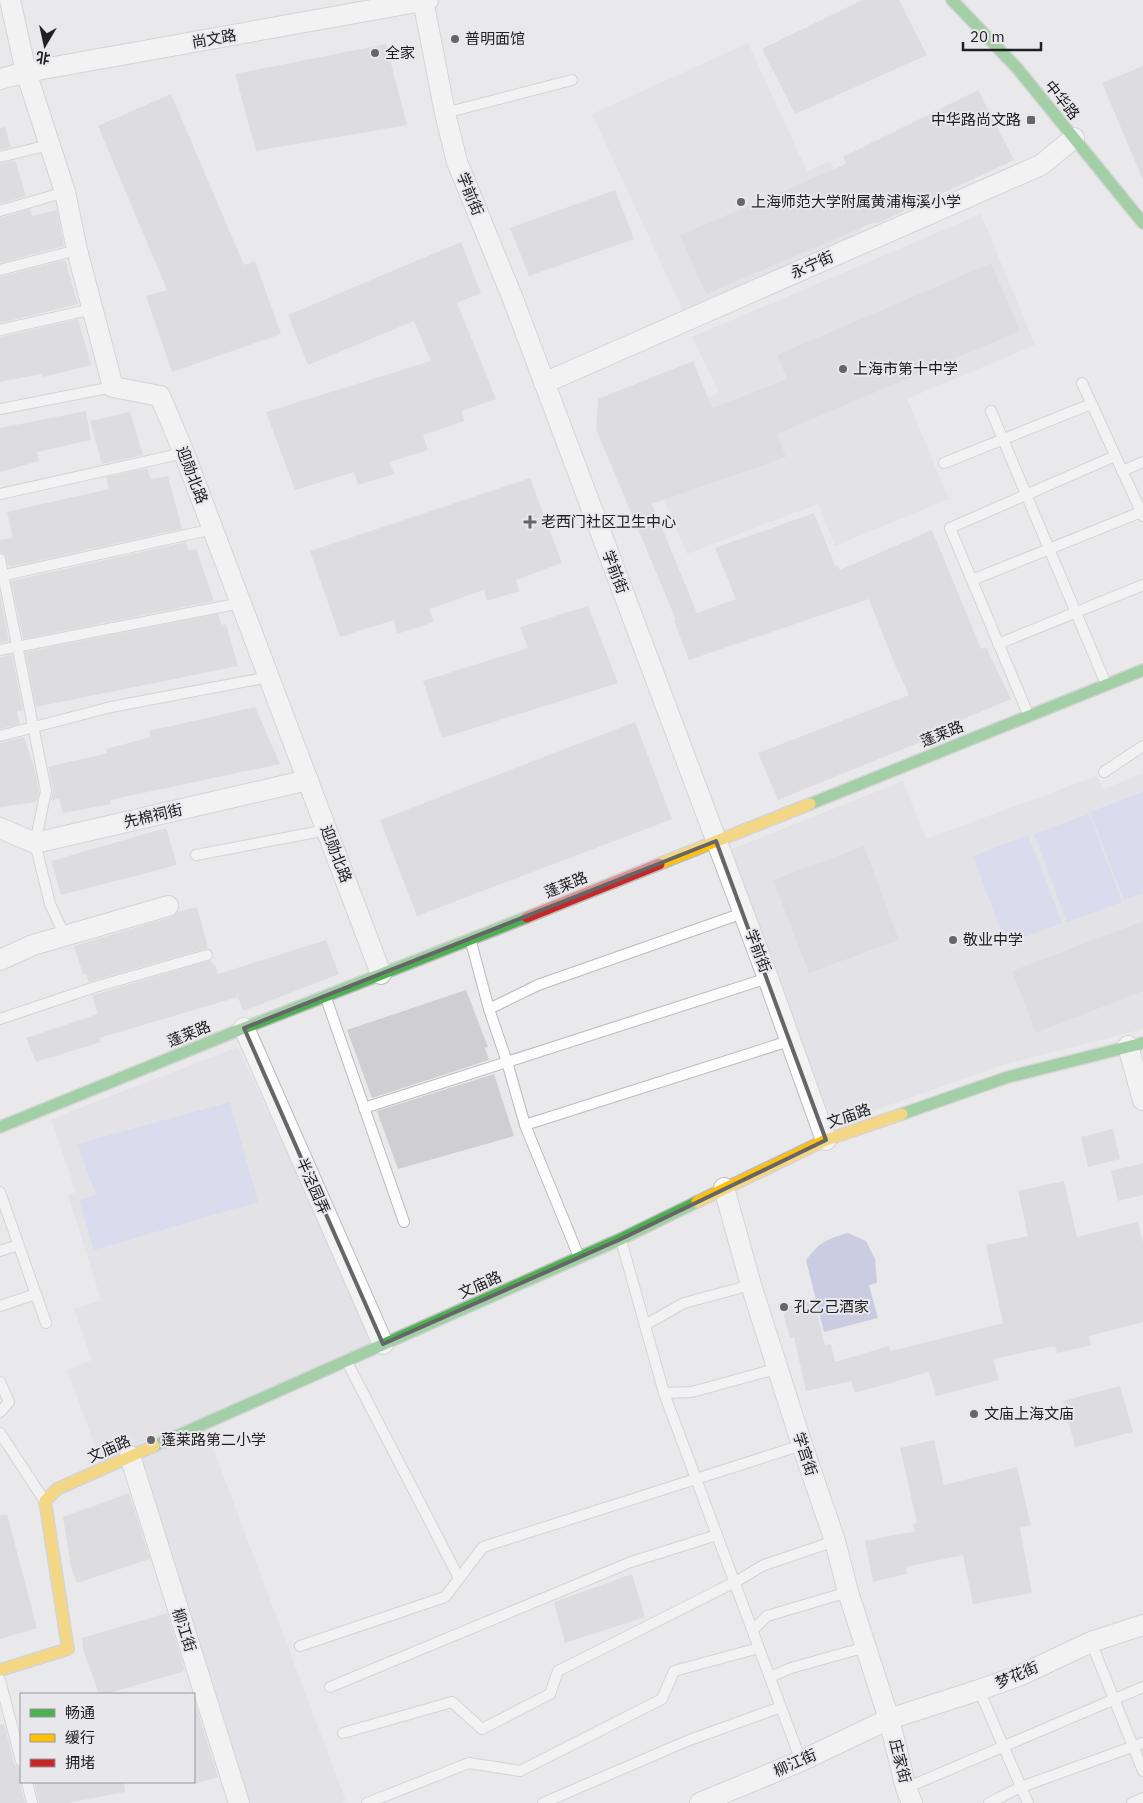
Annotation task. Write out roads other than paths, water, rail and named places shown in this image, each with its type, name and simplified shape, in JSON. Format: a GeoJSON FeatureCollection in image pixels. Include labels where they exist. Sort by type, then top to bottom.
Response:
{"type":"FeatureCollection","features":[{"type":"Feature","properties":{"kind":"street"},"geometry":{"type":"LineString","coordinates":[[10,0],[26,72],[65,192],[77,250],[94,310],[112,387]]}},
{"type":"Feature","properties":{"kind":"street","name":"中华路"},"geometry":{"type":"LineString","coordinates":[[952,0],[1017,68],[1143,222]]}},
{"type":"Feature","properties":{"kind":"street","name":"尚文路"},"geometry":{"type":"LineString","coordinates":[[0,79],[26,72],[425,1]]}},
{"type":"Feature","properties":{"kind":"street","name":"学前街"},"geometry":{"type":"LineString","coordinates":[[425,1],[445,113],[458,162],[513,299],[768,978],[826,1140]]}},
{"type":"Feature","properties":{"kind":"street","name":"永宁街"},"geometry":{"type":"LineString","coordinates":[[544,383],[1042,165],[1074,138]]}},
{"type":"Feature","properties":{"kind":"street","name":"迎勋北路"},"geometry":{"type":"LineString","coordinates":[[112,387],[160,396],[184,453],[381,974]]}},
{"type":"Feature","properties":{"kind":"street","name":"蓬莱路"},"geometry":{"type":"LineString","coordinates":[[0,1127],[1143,670]]}},
{"type":"Feature","properties":{"kind":"street","name":"先棉祠街"},"geometry":{"type":"LineString","coordinates":[[35,843],[308,780]]}},
{"type":"Feature","properties":{"kind":"street"},"geometry":{"type":"LineString","coordinates":[[0,828],[35,843]]}},
{"type":"Feature","properties":{"kind":"street"},"geometry":{"type":"LineString","coordinates":[[0,960],[33,945],[168,906]]}},
{"type":"Feature","properties":{"kind":"street","name":"半泾园弄"},"geometry":{"type":"LineString","coordinates":[[244,1028],[383,1344]]}},
{"type":"Feature","properties":{"kind":"street"},"geometry":{"type":"LineString","coordinates":[[1136,1044],[1143,1100]]}},
{"type":"Feature","properties":{"kind":"street","name":"文庙路"},"geometry":{"type":"LineString","coordinates":[[45,1501],[57,1488],[621,1239],[826,1140],[1008,1077],[1136,1044]]}},
{"type":"Feature","properties":{"kind":"street","name":"学宫街"},"geometry":{"type":"LineString","coordinates":[[724,1188],[751,1285],[835,1542],[848,1592],[889,1719]]}},
{"type":"Feature","properties":{"kind":"street","name":"柳江街"},"geometry":{"type":"LineString","coordinates":[[130,1456],[238,1803]]}},
{"type":"Feature","properties":{"kind":"street"},"geometry":{"type":"LineString","coordinates":[[0,1670],[68,1649],[45,1501]]}},
{"type":"Feature","properties":{"kind":"street","name":"梦花街"},"geometry":{"type":"LineString","coordinates":[[889,1719],[1021,1675],[1091,1642],[1143,1625]]}},
{"type":"Feature","properties":{"kind":"street","name":"柳江街"},"geometry":{"type":"LineString","coordinates":[[700,1803],[802,1761],[889,1719]]}},
{"type":"Feature","properties":{"kind":"street","name":"庄家街"},"geometry":{"type":"LineString","coordinates":[[889,1719],[909,1796]]}},
{"type":"Feature","properties":{"kind":"lane"},"geometry":{"type":"LineString","coordinates":[[445,113],[572,80]]}},
{"type":"Feature","properties":{"kind":"lane"},"geometry":{"type":"LineString","coordinates":[[0,157],[49,145]]}},
{"type":"Feature","properties":{"kind":"lane"},"geometry":{"type":"LineString","coordinates":[[0,211],[65,192]]}},
{"type":"Feature","properties":{"kind":"lane"},"geometry":{"type":"LineString","coordinates":[[0,270],[77,250]]}},
{"type":"Feature","properties":{"kind":"lane"},"geometry":{"type":"LineString","coordinates":[[0,330],[94,310]]}},
{"type":"Feature","properties":{"kind":"lane"},"geometry":{"type":"LineString","coordinates":[[972,580],[1142,514],[1082,383]]}},
{"type":"Feature","properties":{"kind":"lane"},"geometry":{"type":"LineString","coordinates":[[0,408],[112,387]]}},
{"type":"Feature","properties":{"kind":"lane"},"geometry":{"type":"LineString","coordinates":[[944,463],[1091,404]]}},
{"type":"Feature","properties":{"kind":"lane"},"geometry":{"type":"LineString","coordinates":[[991,410],[1106,684]]}},
{"type":"Feature","properties":{"kind":"lane"},"geometry":{"type":"LineString","coordinates":[[0,494],[184,453]]}},
{"type":"Feature","properties":{"kind":"lane"},"geometry":{"type":"LineString","coordinates":[[1029,716],[950,528],[1115,456]]}},
{"type":"Feature","properties":{"kind":"lane"},"geometry":{"type":"LineString","coordinates":[[1122,471],[1143,462]]}},
{"type":"Feature","properties":{"kind":"lane"},"geometry":{"type":"LineString","coordinates":[[1,576],[213,529]]}},
{"type":"Feature","properties":{"kind":"lane"},"geometry":{"type":"LineString","coordinates":[[0,559],[1,576],[46,791],[35,843],[50,904],[65,936]]}},
{"type":"Feature","properties":{"kind":"lane"},"geometry":{"type":"LineString","coordinates":[[998,644],[1143,585]]}},
{"type":"Feature","properties":{"kind":"lane"},"geometry":{"type":"LineString","coordinates":[[0,650],[241,603]]}},
{"type":"Feature","properties":{"kind":"lane"},"geometry":{"type":"LineString","coordinates":[[0,736],[111,708],[269,677]]}},
{"type":"Feature","properties":{"kind":"lane"},"geometry":{"type":"LineString","coordinates":[[1104,772],[1143,746]]}},
{"type":"Feature","properties":{"kind":"lane"},"geometry":{"type":"LineString","coordinates":[[196,855],[327,830]]}},
{"type":"Feature","properties":{"kind":"lane"},"geometry":{"type":"LineString","coordinates":[[489,1009],[538,985],[743,913]]}},
{"type":"Feature","properties":{"kind":"lane"},"geometry":{"type":"LineString","coordinates":[[470,940],[525,1125],[579,1258]]}},
{"type":"Feature","properties":{"kind":"lane"},"geometry":{"type":"LineString","coordinates":[[0,1019],[95,987],[207,955]]}},
{"type":"Feature","properties":{"kind":"lane"},"geometry":{"type":"LineString","coordinates":[[364,1108],[768,978]]}},
{"type":"Feature","properties":{"kind":"lane"},"geometry":{"type":"LineString","coordinates":[[325,996],[404,1222]]}},
{"type":"Feature","properties":{"kind":"lane"},"geometry":{"type":"LineString","coordinates":[[525,1125],[790,1041]]}},
{"type":"Feature","properties":{"kind":"lane"},"geometry":{"type":"LineString","coordinates":[[0,1192],[46,1323]]}},
{"type":"Feature","properties":{"kind":"lane"},"geometry":{"type":"LineString","coordinates":[[621,1239],[664,1393],[802,1761]]}},
{"type":"Feature","properties":{"kind":"lane"},"geometry":{"type":"LineString","coordinates":[[0,1251],[18,1245]]}},
{"type":"Feature","properties":{"kind":"lane"},"geometry":{"type":"LineString","coordinates":[[645,1325],[684,1302],[751,1285]]}},
{"type":"Feature","properties":{"kind":"lane"},"geometry":{"type":"LineString","coordinates":[[0,1306],[36,1294]]}},
{"type":"Feature","properties":{"kind":"lane"},"geometry":{"type":"LineString","coordinates":[[346,1361],[459,1578]]}},
{"type":"Feature","properties":{"kind":"lane"},"geometry":{"type":"LineString","coordinates":[[664,1393],[692,1392],[779,1368]]}},
{"type":"Feature","properties":{"kind":"lane"},"geometry":{"type":"LineString","coordinates":[[0,1382],[9,1402],[0,1412]]}},
{"type":"Feature","properties":{"kind":"lane"},"geometry":{"type":"LineString","coordinates":[[0,1433],[45,1501]]}},
{"type":"Feature","properties":{"kind":"lane"},"geometry":{"type":"LineString","coordinates":[[300,1646],[445,1597],[483,1547],[802,1445]]}},
{"type":"Feature","properties":{"kind":"lane"},"geometry":{"type":"LineString","coordinates":[[330,1687],[631,1562],[717,1536]]}},
{"type":"Feature","properties":{"kind":"lane"},"geometry":{"type":"LineString","coordinates":[[343,1733],[452,1702],[482,1729],[550,1694],[558,1671],[735,1582],[764,1565],[835,1542]]}},
{"type":"Feature","properties":{"kind":"lane"},"geometry":{"type":"LineString","coordinates":[[753,1630],[768,1616],[848,1592]]}},
{"type":"Feature","properties":{"kind":"lane"},"geometry":{"type":"LineString","coordinates":[[1091,1642],[1114,1700],[1138,1745],[1143,1771]]}},
{"type":"Feature","properties":{"kind":"lane"},"geometry":{"type":"LineString","coordinates":[[770,1677],[792,1668],[866,1647]]}},
{"type":"Feature","properties":{"kind":"lane"},"geometry":{"type":"LineString","coordinates":[[366,1803],[469,1763],[520,1771],[662,1699],[674,1671],[759,1648]]}},
{"type":"Feature","properties":{"kind":"lane"},"geometry":{"type":"LineString","coordinates":[[0,1680],[20,1757]]}},
{"type":"Feature","properties":{"kind":"lane"},"geometry":{"type":"LineString","coordinates":[[909,1796],[1003,1745],[1143,1687]]}},
{"type":"Feature","properties":{"kind":"lane"},"geometry":{"type":"LineString","coordinates":[[980,1690],[1028,1803]]}},
{"type":"Feature","properties":{"kind":"lane"},"geometry":{"type":"LineString","coordinates":[[543,1803],[687,1741],[781,1707]]}},
{"type":"Feature","properties":{"kind":"lane"},"geometry":{"type":"LineString","coordinates":[[989,1803],[1021,1787],[1138,1745]]}},
{"type":"Feature","properties":{"kind":"lane"},"geometry":{"type":"LineString","coordinates":[[27,1783],[32,1803]]}},
{"type":"Feature","properties":{"kind":"lane"},"geometry":{"type":"LineString","coordinates":[[1132,1803],[1143,1798]]}},
{"type":"Feature","properties":{"kind":"place","name":"普明面馆"},"geometry":{"type":"Point","coordinates":[455,39]}},
{"type":"Feature","properties":{"kind":"place","name":"全家"},"geometry":{"type":"Point","coordinates":[375,53]}},
{"type":"Feature","properties":{"kind":"place","name":"中华路尚文路"},"geometry":{"type":"Point","coordinates":[1031,120]}},
{"type":"Feature","properties":{"kind":"place","name":"上海师范大学附属黄浦梅溪小学"},"geometry":{"type":"Point","coordinates":[741,202]}},
{"type":"Feature","properties":{"kind":"place","name":"上海市第十中学"},"geometry":{"type":"Point","coordinates":[843,369]}},
{"type":"Feature","properties":{"kind":"place","name":"老西门社区卫生中心"},"geometry":{"type":"Point","coordinates":[530,522]}},
{"type":"Feature","properties":{"kind":"place","name":"敬业中学"},"geometry":{"type":"Point","coordinates":[953,940]}},
{"type":"Feature","properties":{"kind":"place","name":"孔乙己酒家"},"geometry":{"type":"Point","coordinates":[784,1307]}},
{"type":"Feature","properties":{"kind":"place","name":"文庙上海文庙"},"geometry":{"type":"Point","coordinates":[974,1414]}},
{"type":"Feature","properties":{"kind":"place","name":"蓬莱路第二小学"},"geometry":{"type":"Point","coordinates":[151,1440]}}]}
